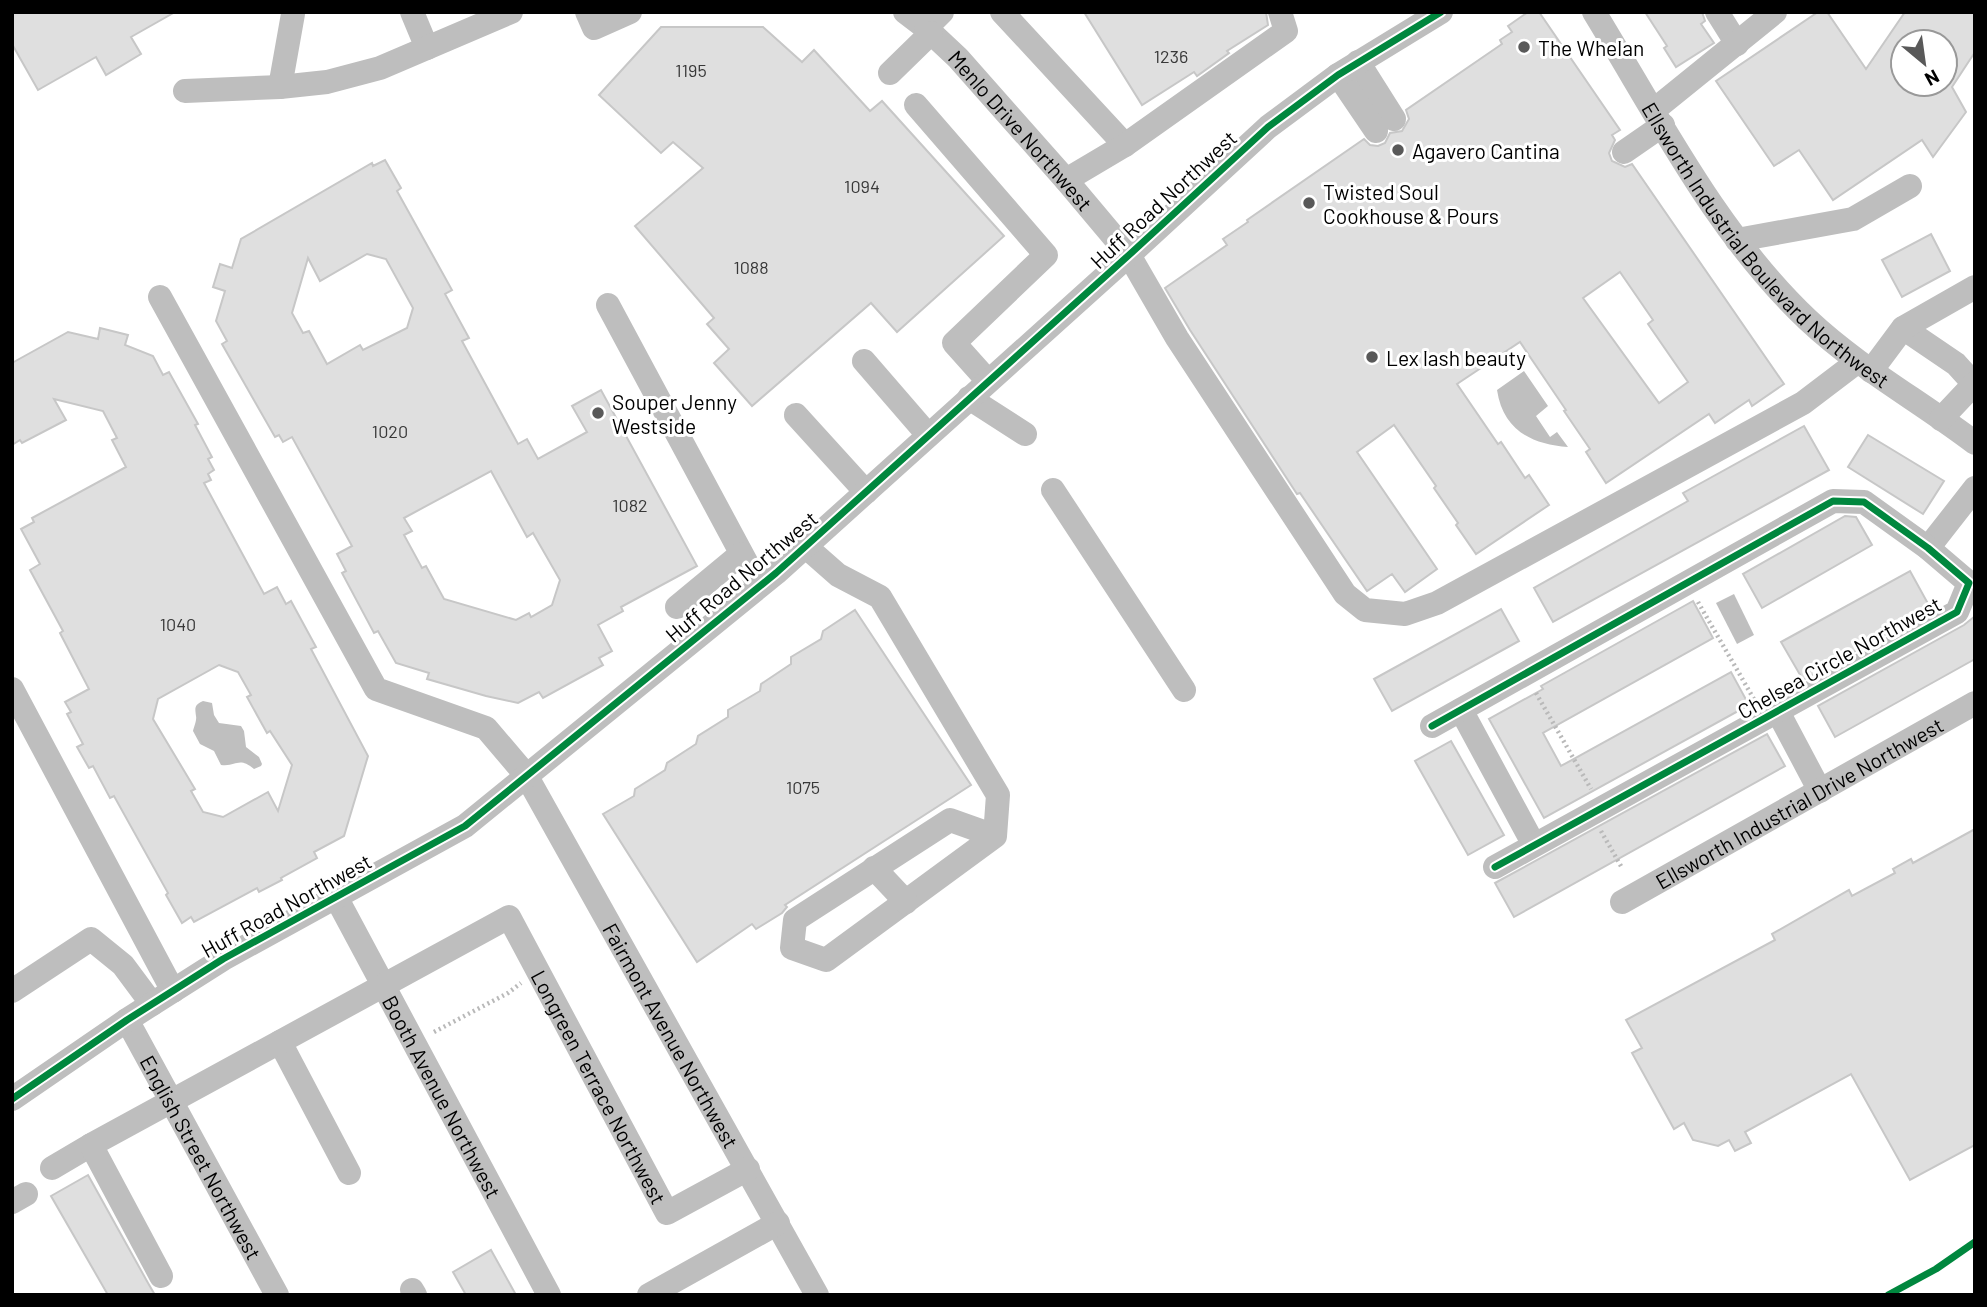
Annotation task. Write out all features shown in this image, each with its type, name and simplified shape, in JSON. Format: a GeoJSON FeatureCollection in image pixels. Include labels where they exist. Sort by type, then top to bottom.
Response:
{"type":"FeatureCollection","features":[{"type":"Feature","properties":{"kind":"street"},"geometry":{"type":"LineString","coordinates":[[412,12],[427,48]]}},
{"type":"Feature","properties":{"kind":"street"},"geometry":{"type":"LineString","coordinates":[[185,91],[327,82],[380,68],[511,12]]}},
{"type":"Feature","properties":{"kind":"street"},"geometry":{"type":"LineString","coordinates":[[587,12],[594,28],[630,12]]}},
{"type":"Feature","properties":{"kind":"street","name":"Menlo Drive Northwest"},"geometry":{"type":"LineString","coordinates":[[905,12],[933,24],[958,58],[1129,256],[1177,338],[1345,594],[1364,610],[1405,614],[1437,603],[1803,403],[1864,367],[1903,328]]}},
{"type":"Feature","properties":{"kind":"street"},"geometry":{"type":"LineString","coordinates":[[1002,12],[1125,145]]}},
{"type":"Feature","properties":{"kind":"street"},"geometry":{"type":"LineString","coordinates":[[1066,180],[1125,145],[1286,31],[1280,12]]}},
{"type":"Feature","properties":{"kind":"street","name":"Huff Road Northwest"},"geometry":{"type":"LineString","coordinates":[[12,1099],[127,1020],[223,959],[465,826],[805,547],[1129,256],[1268,127],[1348,68],[1441,12]]}},
{"type":"Feature","properties":{"kind":"street","name":"Ellsworth Industrial Boulevard Northwest"},"geometry":{"type":"LineString","coordinates":[[1594,12],[1709,201],[1767,278],[1809,321],[1864,367],[1975,443]]}},
{"type":"Feature","properties":{"kind":"street"},"geometry":{"type":"LineString","coordinates":[[1717,12],[1737,44]]}},
{"type":"Feature","properties":{"kind":"street"},"geometry":{"type":"LineString","coordinates":[[1624,152],[1737,44],[1775,12]]}},
{"type":"Feature","properties":{"kind":"street"},"geometry":{"type":"LineString","coordinates":[[279,87],[293,14]]}},
{"type":"Feature","properties":{"kind":"street"},"geometry":{"type":"LineString","coordinates":[[890,73],[933,24]]}},
{"type":"Feature","properties":{"kind":"street"},"geometry":{"type":"LineString","coordinates":[[1348,68],[1385,125]]}},
{"type":"Feature","properties":{"kind":"street"},"geometry":{"type":"LineString","coordinates":[[916,106],[1046,255],[954,343],[988,381]]}},
{"type":"Feature","properties":{"kind":"street"},"geometry":{"type":"LineString","coordinates":[[1737,240],[1853,219],[1910,186]]}},
{"type":"Feature","properties":{"kind":"street"},"geometry":{"type":"LineString","coordinates":[[1941,419],[1974,385],[1955,364],[1903,328],[1975,287]]}},
{"type":"Feature","properties":{"kind":"street","name":"Fairmont Avenue Northwest"},"geometry":{"type":"LineString","coordinates":[[160,297],[376,689],[486,728],[526,775],[817,1295]]}},
{"type":"Feature","properties":{"kind":"street"},"geometry":{"type":"LineString","coordinates":[[608,305],[759,586]]}},
{"type":"Feature","properties":{"kind":"street"},"geometry":{"type":"LineString","coordinates":[[864,361],[928,435]]}},
{"type":"Feature","properties":{"kind":"street"},"geometry":{"type":"LineString","coordinates":[[970,398],[1025,434]]}},
{"type":"Feature","properties":{"kind":"street"},"geometry":{"type":"LineString","coordinates":[[796,415],[866,492]]}},
{"type":"Feature","properties":{"kind":"street"},"geometry":{"type":"LineString","coordinates":[[1928,548],[1975,488]]}},
{"type":"Feature","properties":{"kind":"street"},"geometry":{"type":"LineString","coordinates":[[1053,491],[1184,690]]}},
{"type":"Feature","properties":{"kind":"street","name":"Chelsea Circle Northwest"},"geometry":{"type":"LineString","coordinates":[[1432,726],[1833,501],[1864,502],[1928,548],[1969,583],[1958,612],[1767,707],[1495,867]]}},
{"type":"Feature","properties":{"kind":"street"},"geometry":{"type":"LineString","coordinates":[[805,547],[838,575],[880,597],[998,795],[995,836],[826,960],[792,948],[795,919],[950,820],[995,836]]}},
{"type":"Feature","properties":{"kind":"street"},"geometry":{"type":"LineString","coordinates":[[677,607],[741,554]]}},
{"type":"Feature","properties":{"kind":"street"},"geometry":{"type":"LineString","coordinates":[[12,689],[173,991]]}},
{"type":"Feature","properties":{"kind":"street","name":"Ellsworth Industrial Drive Northwest"},"geometry":{"type":"LineString","coordinates":[[1622,902],[1975,703]]}},
{"type":"Feature","properties":{"kind":"street","name":"Chelsea Circle Northwest"},"geometry":{"type":"LineString","coordinates":[[1767,707],[1820,791]]}},
{"type":"Feature","properties":{"kind":"street"},"geometry":{"type":"LineString","coordinates":[[1461,710],[1534,845]]}},
{"type":"Feature","properties":{"kind":"street"},"geometry":{"type":"LineString","coordinates":[[874,868],[906,902]]}},
{"type":"Feature","properties":{"kind":"street","name":"Booth Avenue Northwest"},"geometry":{"type":"LineString","coordinates":[[336,897],[549,1295]]}},
{"type":"Feature","properties":{"kind":"street","name":"Longreen Terrace Northwest"},"geometry":{"type":"LineString","coordinates":[[384,986],[509,917],[667,1213],[748,1169]]}},
{"type":"Feature","properties":{"kind":"street"},"geometry":{"type":"LineString","coordinates":[[12,991],[91,939],[123,965],[152,1004]]}},
{"type":"Feature","properties":{"kind":"street"},"geometry":{"type":"LineString","coordinates":[[52,1168],[384,986]]}},
{"type":"Feature","properties":{"kind":"street","name":"English Street Northwest"},"geometry":{"type":"LineString","coordinates":[[127,1020],[277,1295]]}},
{"type":"Feature","properties":{"kind":"street"},"geometry":{"type":"LineString","coordinates":[[280,1042],[349,1172]]}},
{"type":"Feature","properties":{"kind":"street"},"geometry":{"type":"LineString","coordinates":[[91,1145],[161,1276]]}},
{"type":"Feature","properties":{"kind":"street"},"geometry":{"type":"LineString","coordinates":[[649,1295],[778,1223]]}},
{"type":"Feature","properties":{"kind":"path"},"geometry":{"type":"LineString","coordinates":[[1694,596],[1767,707]]}},
{"type":"Feature","properties":{"kind":"path"},"geometry":{"type":"LineString","coordinates":[[1532,686],[1593,794]]}},
{"type":"Feature","properties":{"kind":"path"},"geometry":{"type":"LineString","coordinates":[[1596,821],[1622,868]]}},
{"type":"Feature","properties":{"kind":"path"},"geometry":{"type":"LineString","coordinates":[[430,1034],[508,993],[527,979]]}},
{"type":"Feature","properties":{"kind":"shaded area"},"geometry":{"type":"Polygon","coordinates":[[[1524,371],[1548,406],[1536,416],[1550,437],[1557,432],[1568,447],[1531,438],[1512,425],[1505,415],[1497,390],[1524,371]]]}},
{"type":"Feature","properties":{"kind":"shaded area"},"geometry":{"type":"Polygon","coordinates":[[[1734,594],[1754,635],[1737,644],[1716,603],[1734,594]]]}},
{"type":"Feature","properties":{"kind":"shaded area"},"geometry":{"type":"Polygon","coordinates":[[[203,701],[212,703],[219,723],[241,726],[246,747],[259,757],[261,766],[254,769],[244,763],[221,765],[214,751],[200,744],[193,731],[196,707],[203,701]]]}},
{"type":"Feature","properties":{"kind":"building"},"geometry":{"type":"Polygon","coordinates":[[[12,12],[175,12],[131,37],[141,54],[106,75],[96,57],[38,90],[12,44],[12,12]]]}},
{"type":"Feature","properties":{"kind":"building"},"geometry":{"type":"Polygon","coordinates":[[[1084,12],[1266,12],[1268,25],[1227,51],[1229,53],[1197,76],[1194,72],[1142,105],[1084,12]]]}},
{"type":"Feature","properties":{"kind":"building"},"geometry":{"type":"Polygon","coordinates":[[[1528,12],[1539,12],[1620,130],[1612,135],[1615,140],[1609,153],[1612,161],[1625,167],[1632,164],[1784,384],[1752,406],[1749,400],[1715,423],[1709,414],[1606,483],[1586,452],[1590,449],[1520,342],[1457,384],[1498,444],[1501,442],[1525,478],[1529,475],[1549,505],[1476,554],[1434,488],[1436,486],[1394,425],[1357,452],[1437,569],[1405,592],[1392,574],[1367,591],[1300,493],[1297,494],[1165,288],[1227,245],[1223,239],[1248,222],[1247,220],[1364,139],[1370,145],[1378,146],[1385,143],[1390,133],[1402,131],[1409,119],[1406,110],[1502,44],[1500,40],[1512,32],[1508,26],[1528,12]],[[1620,272],[1583,298],[1659,403],[1688,382],[1648,324],[1653,320],[1620,272]]]}},
{"type":"Feature","properties":{"kind":"building"},"geometry":{"type":"Polygon","coordinates":[[[1645,12],[1702,12],[1705,21],[1701,24],[1714,43],[1676,67],[1664,48],[1667,46],[1645,12]]]}},
{"type":"Feature","properties":{"kind":"building"},"geometry":{"type":"Polygon","coordinates":[[[1818,12],[1827,12],[1866,69],[1889,35],[1889,98],[1958,98],[1966,112],[1933,157],[1922,140],[1833,200],[1799,150],[1774,166],[1716,81],[1818,12]]]}},
{"type":"Feature","properties":{"kind":"building"},"geometry":{"type":"Polygon","coordinates":[[[1905,12],[1975,12],[1975,52],[1959,76],[1959,28],[1894,28],[1905,12]]]}},
{"type":"Feature","properties":{"kind":"building"},"geometry":{"type":"Polygon","coordinates":[[[661,27],[763,27],[802,62],[814,50],[870,111],[882,101],[1004,236],[897,332],[871,303],[752,406],[714,363],[729,349],[707,324],[714,318],[635,226],[703,168],[673,142],[661,153],[599,95],[661,27]]]}},
{"type":"Feature","properties":{"kind":"building"},"geometry":{"type":"Polygon","coordinates":[[[385,160],[401,188],[397,191],[452,290],[445,294],[469,338],[462,341],[518,444],[527,439],[538,459],[587,432],[572,406],[601,390],[697,566],[621,607],[623,611],[598,625],[612,651],[599,658],[603,665],[543,698],[539,692],[518,703],[486,696],[427,679],[429,673],[396,663],[378,631],[374,633],[342,573],[346,571],[337,554],[352,546],[292,437],[283,442],[279,435],[275,437],[222,344],[227,341],[216,321],[225,291],[213,287],[220,264],[232,268],[241,239],[372,163],[373,166],[385,160]],[[367,254],[320,281],[308,258],[292,313],[303,333],[309,331],[327,364],[360,345],[363,350],[407,328],[413,308],[386,259],[367,254]],[[491,471],[404,518],[412,531],[404,535],[422,568],[426,566],[444,599],[516,620],[529,613],[531,617],[552,605],[560,580],[533,533],[527,537],[491,471]]]}},
{"type":"Feature","properties":{"kind":"building"},"geometry":{"type":"Polygon","coordinates":[[[1931,234],[1950,271],[1902,297],[1882,260],[1931,234]]]}},
{"type":"Feature","properties":{"kind":"building"},"geometry":{"type":"Polygon","coordinates":[[[100,328],[128,335],[125,345],[153,356],[163,375],[169,372],[198,424],[195,425],[212,457],[208,459],[214,470],[208,474],[211,480],[204,483],[264,594],[277,587],[286,604],[291,601],[316,647],[311,649],[368,756],[344,836],[314,852],[317,858],[281,878],[282,880],[259,892],[257,888],[194,922],[191,917],[182,923],[114,796],[110,798],[93,766],[89,768],[77,747],[83,744],[67,714],[71,712],[65,702],[89,689],[60,633],[63,631],[30,570],[40,564],[21,529],[34,522],[32,518],[126,467],[112,440],[117,438],[103,411],[54,399],[66,420],[22,443],[20,440],[12,445],[12,363],[68,332],[98,339],[100,328]],[[219,665],[158,699],[153,719],[195,789],[191,791],[203,812],[223,817],[268,792],[278,811],[292,765],[270,731],[267,733],[247,697],[251,695],[238,672],[219,665]]]}},
{"type":"Feature","properties":{"kind":"building"},"geometry":{"type":"Polygon","coordinates":[[[1804,426],[1829,470],[1553,622],[1534,588],[1688,501],[1683,493],[1804,426]]]}},
{"type":"Feature","properties":{"kind":"building"},"geometry":{"type":"Polygon","coordinates":[[[1868,435],[1944,481],[1923,514],[1848,467],[1868,435]]]}},
{"type":"Feature","properties":{"kind":"building"},"geometry":{"type":"Polygon","coordinates":[[[1845,516],[1856,517],[1872,545],[1762,608],[1743,574],[1845,516]]]}},
{"type":"Feature","properties":{"kind":"building"},"geometry":{"type":"Polygon","coordinates":[[[1910,571],[1931,609],[1803,680],[1781,642],[1910,571]]]}},
{"type":"Feature","properties":{"kind":"building"},"geometry":{"type":"Polygon","coordinates":[[[1693,601],[1713,638],[1543,733],[1561,766],[1731,672],[1749,705],[1544,818],[1489,719],[1543,689],[1541,686],[1693,601]]]}},
{"type":"Feature","properties":{"kind":"building"},"geometry":{"type":"Polygon","coordinates":[[[1501,609],[1519,641],[1392,711],[1374,679],[1501,609]]]}},
{"type":"Feature","properties":{"kind":"building"},"geometry":{"type":"Polygon","coordinates":[[[855,610],[971,785],[785,905],[787,907],[782,913],[756,929],[752,924],[697,962],[603,814],[634,796],[635,789],[665,770],[667,763],[696,744],[698,736],[728,717],[728,710],[760,691],[761,684],[791,664],[791,657],[821,639],[823,631],[855,610]]]}},
{"type":"Feature","properties":{"kind":"building"},"geometry":{"type":"Polygon","coordinates":[[[1975,616],[1975,659],[1835,737],[1818,706],[1964,625],[1975,616]]]}},
{"type":"Feature","properties":{"kind":"building"},"geometry":{"type":"Polygon","coordinates":[[[1767,734],[1785,766],[1514,917],[1495,883],[1767,734]]]}},
{"type":"Feature","properties":{"kind":"building"},"geometry":{"type":"Polygon","coordinates":[[[1451,741],[1504,835],[1468,855],[1415,761],[1451,741]]]}},
{"type":"Feature","properties":{"kind":"building"},"geometry":{"type":"Polygon","coordinates":[[[1975,829],[1975,1145],[1910,1180],[1851,1074],[1745,1132],[1751,1143],[1735,1151],[1729,1140],[1718,1146],[1693,1140],[1684,1123],[1674,1129],[1632,1053],[1642,1048],[1626,1020],[1775,940],[1772,934],[1849,890],[1852,896],[1895,873],[1893,869],[1911,859],[1913,863],[1975,829]]]}},
{"type":"Feature","properties":{"kind":"building"},"geometry":{"type":"Polygon","coordinates":[[[88,1175],[155,1295],[108,1295],[51,1196],[88,1175]]]}},
{"type":"Feature","properties":{"kind":"building"},"geometry":{"type":"Polygon","coordinates":[[[491,1250],[516,1295],[466,1295],[453,1272],[491,1250]]]}},
{"type":"Feature","properties":{"kind":"cycle path"},"geometry":{"type":"LineString","coordinates":[[12,1099],[127,1020],[223,959],[465,826],[776,573],[1268,127],[1338,75],[1441,12]]}},
{"type":"Feature","properties":{"kind":"cycle path"},"geometry":{"type":"LineString","coordinates":[[1432,726],[1833,501],[1864,502],[1928,548],[1969,583],[1957,612],[1495,867]]}},
{"type":"Feature","properties":{"kind":"cycle path"},"geometry":{"type":"LineString","coordinates":[[1888,1295],[1936,1269],[1975,1242]]}},
{"type":"Feature","properties":{"kind":"place","name":"The Whelan"},"geometry":{"type":"Point","coordinates":[1524,47]}},
{"type":"Feature","properties":{"kind":"place","name":"Agavero Cantina"},"geometry":{"type":"Point","coordinates":[1398,150]}},
{"type":"Feature","properties":{"kind":"place","name":"Twisted Soul Cookhouse & Pours"},"geometry":{"type":"Point","coordinates":[1309,203]}},
{"type":"Feature","properties":{"kind":"place","name":"Lex lash beauty"},"geometry":{"type":"Point","coordinates":[1372,357]}},
{"type":"Feature","properties":{"kind":"place","name":"Souper Jenny Westside"},"geometry":{"type":"Point","coordinates":[598,413]}}]}
